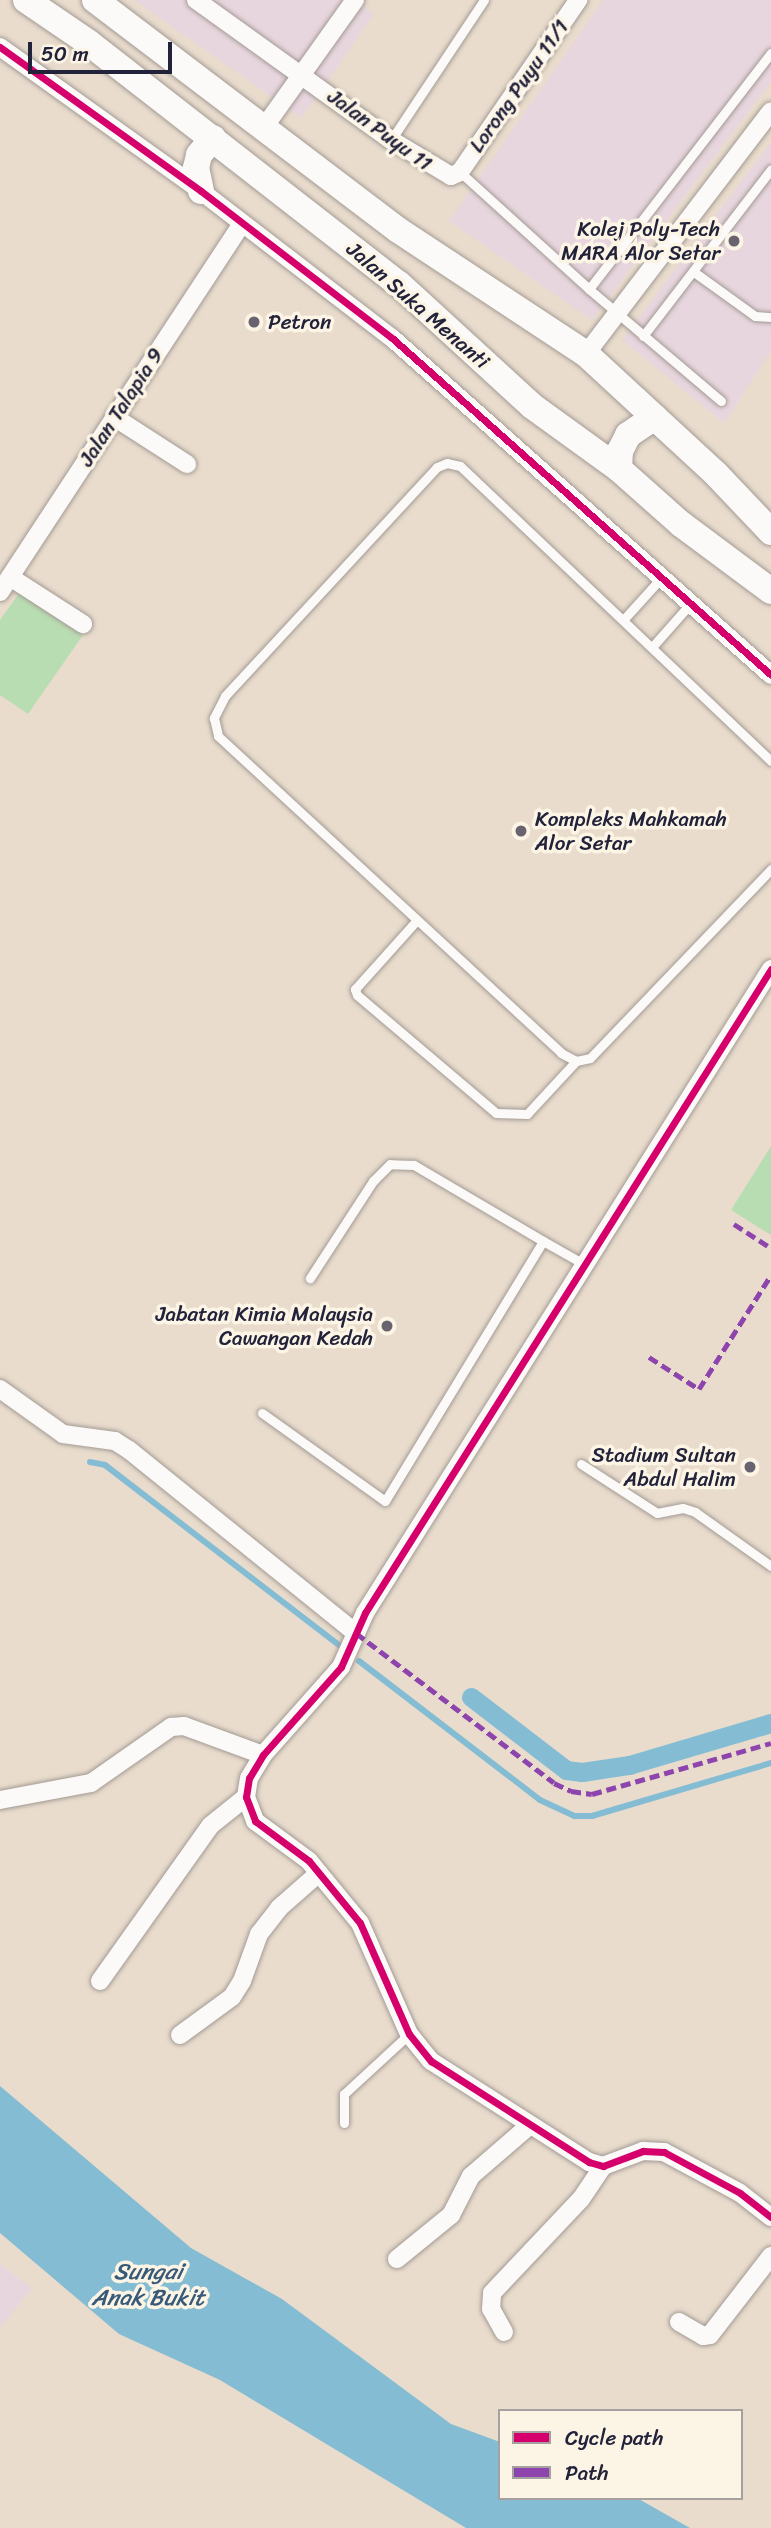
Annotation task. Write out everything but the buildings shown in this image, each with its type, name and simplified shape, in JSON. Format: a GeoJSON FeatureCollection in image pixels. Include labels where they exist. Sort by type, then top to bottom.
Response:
{"type":"FeatureCollection","features":[{"type":"Feature","properties":{"kind":"main road","name":"Jalan Suka Menanti"},"geometry":{"type":"LineString","coordinates":[[26,0],[213,138],[400,284],[532,406],[619,469],[681,524],[771,592]]}},
{"type":"Feature","properties":{"kind":"main road","name":"Jalan Suka Menanti"},"geometry":{"type":"LineString","coordinates":[[94,0],[265,126],[398,230],[586,354],[771,532]]}},
{"type":"Feature","properties":{"kind":"main road"},"geometry":{"type":"LineString","coordinates":[[201,191],[196,168],[199,155],[213,138]]}},
{"type":"Feature","properties":{"kind":"main road"},"geometry":{"type":"LineString","coordinates":[[619,469],[620,451],[628,435],[654,417]]}},
{"type":"Feature","properties":{"kind":"street","name":"Jalan Puyu 11"},"geometry":{"type":"LineString","coordinates":[[196,0],[440,173],[460,172]]}},
{"type":"Feature","properties":{"kind":"street"},"geometry":{"type":"LineString","coordinates":[[265,126],[355,0]]}},
{"type":"Feature","properties":{"kind":"street","name":"Lorong Puyu 11/1"},"geometry":{"type":"LineString","coordinates":[[460,172],[578,0]]}},
{"type":"Feature","properties":{"kind":"street"},"geometry":{"type":"LineString","coordinates":[[0,47],[201,191],[392,338],[771,675]]}},
{"type":"Feature","properties":{"kind":"street"},"geometry":{"type":"LineString","coordinates":[[586,354],[771,111]]}},
{"type":"Feature","properties":{"kind":"street","name":"Jalan Talapia 9"},"geometry":{"type":"LineString","coordinates":[[5,584],[243,223]]}},
{"type":"Feature","properties":{"kind":"street"},"geometry":{"type":"LineString","coordinates":[[114,417],[187,464]]}},
{"type":"Feature","properties":{"kind":"street"},"geometry":{"type":"LineString","coordinates":[[5,584],[83,624]]}},
{"type":"Feature","properties":{"kind":"street"},"geometry":{"type":"LineString","coordinates":[[603,2166],[529,2126],[431,2061],[409,2034],[360,1923],[319,1873],[255,1821],[246,1797],[249,1778],[263,1755],[341,1667],[365,1613],[582,1264],[771,969]]}},
{"type":"Feature","properties":{"kind":"street"},"geometry":{"type":"LineString","coordinates":[[0,1390],[63,1434],[115,1441],[129,1450],[356,1633]]}},
{"type":"Feature","properties":{"kind":"street"},"geometry":{"type":"LineString","coordinates":[[0,1800],[91,1783],[172,1727],[184,1727],[263,1755]]}},
{"type":"Feature","properties":{"kind":"street"},"geometry":{"type":"LineString","coordinates":[[100,1981],[215,1819],[246,1797]]}},
{"type":"Feature","properties":{"kind":"street"},"geometry":{"type":"LineString","coordinates":[[180,2035],[232,1997],[242,1981],[259,1934],[279,1908],[319,1873]]}},
{"type":"Feature","properties":{"kind":"street"},"geometry":{"type":"LineString","coordinates":[[397,2259],[451,2215],[471,2176],[529,2126]]}},
{"type":"Feature","properties":{"kind":"street"},"geometry":{"type":"LineString","coordinates":[[504,2332],[491,2309],[492,2293],[563,2220],[603,2166],[643,2151],[664,2152],[740,2193],[771,2217]]}},
{"type":"Feature","properties":{"kind":"street"},"geometry":{"type":"LineString","coordinates":[[678,2322],[703,2336],[710,2336],[771,2256]]}},
{"type":"Feature","properties":{"kind":"lane"},"geometry":{"type":"LineString","coordinates":[[391,140],[484,0]]}},
{"type":"Feature","properties":{"kind":"lane"},"geometry":{"type":"LineString","coordinates":[[589,289],[771,53]]}},
{"type":"Feature","properties":{"kind":"lane"},"geometry":{"type":"LineString","coordinates":[[643,336],[771,169]]}},
{"type":"Feature","properties":{"kind":"lane"},"geometry":{"type":"LineString","coordinates":[[460,172],[589,289],[720,401]]}},
{"type":"Feature","properties":{"kind":"lane"},"geometry":{"type":"LineString","coordinates":[[694,272],[755,316],[771,317]]}},
{"type":"Feature","properties":{"kind":"lane"},"geometry":{"type":"LineString","coordinates":[[576,1061],[561,1053],[218,736],[214,718],[225,696],[437,467],[447,463],[460,466],[653,646],[771,761]]}},
{"type":"Feature","properties":{"kind":"lane"},"geometry":{"type":"LineString","coordinates":[[624,619],[662,577]]}},
{"type":"Feature","properties":{"kind":"lane"},"geometry":{"type":"LineString","coordinates":[[653,646],[691,603]]}},
{"type":"Feature","properties":{"kind":"lane"},"geometry":{"type":"LineString","coordinates":[[417,919],[355,989],[357,995],[496,1113],[527,1114],[576,1061],[590,1058],[771,869]]}},
{"type":"Feature","properties":{"kind":"lane"},"geometry":{"type":"LineString","coordinates":[[310,1278],[373,1181],[390,1164],[414,1166],[582,1264]]}},
{"type":"Feature","properties":{"kind":"lane"},"geometry":{"type":"LineString","coordinates":[[262,1413],[385,1501],[543,1241]]}},
{"type":"Feature","properties":{"kind":"lane"},"geometry":{"type":"LineString","coordinates":[[581,1464],[657,1513],[683,1508],[695,1512],[771,1566]]}},
{"type":"Feature","properties":{"kind":"lane"},"geometry":{"type":"LineString","coordinates":[[344,2123],[344,2094],[409,2034]]}},
{"type":"Feature","properties":{"kind":"shaded area"},"geometry":{"type":"Polygon","coordinates":[[[134,0],[353,0],[374,14],[302,118],[134,0]]]}},
{"type":"Feature","properties":{"kind":"shaded area"},"geometry":{"type":"Polygon","coordinates":[[[603,0],[771,0],[771,82],[592,320],[449,221],[603,0]]]}},
{"type":"Feature","properties":{"kind":"shaded area","name":"Kolej Poly-Tech MARA Alor Setar"},"geometry":{"type":"Polygon","coordinates":[[[771,142],[771,351],[724,423],[622,340],[771,142]]]}},
{"type":"Feature","properties":{"kind":"shaded area"},"geometry":{"type":"Polygon","coordinates":[[[0,2264],[32,2288],[0,2328],[0,2264]]]}},
{"type":"Feature","properties":{"kind":"green space"},"geometry":{"type":"Polygon","coordinates":[[[20,592],[83,635],[28,714],[0,695],[0,620],[20,592]]]}},
{"type":"Feature","properties":{"kind":"green space"},"geometry":{"type":"Polygon","coordinates":[[[771,1146],[771,1235],[731,1210],[771,1146]]]}},
{"type":"Feature","properties":{"kind":"water","name":"Sungai Anak Bukit"},"geometry":{"type":"Polygon","coordinates":[[[0,2086],[191,2248],[282,2299],[451,2424],[498,2441],[498,2500],[641,2500],[690,2528],[466,2528],[220,2380],[119,2334],[0,2233],[0,2086]]]}},
{"type":"Feature","properties":{"kind":"waterway"},"geometry":{"type":"LineString","coordinates":[[90,1462],[105,1465],[339,1645]]}},
{"type":"Feature","properties":{"kind":"waterway"},"geometry":{"type":"LineString","coordinates":[[359,1661],[540,1800],[575,1816],[592,1816],[771,1763]]}},
{"type":"Feature","properties":{"kind":"waterway"},"geometry":{"type":"LineString","coordinates":[[471,1697],[566,1770],[582,1772],[629,1765],[771,1723]]}},
{"type":"Feature","properties":{"kind":"marked path"},"geometry":{"type":"LineString","coordinates":[[734,1224],[771,1248]]}},
{"type":"Feature","properties":{"kind":"marked path"},"geometry":{"type":"LineString","coordinates":[[649,1357],[699,1389],[771,1275]]}},
{"type":"Feature","properties":{"kind":"marked path"},"geometry":{"type":"LineString","coordinates":[[356,1633],[554,1783],[571,1791],[592,1794],[771,1743]]}},
{"type":"Feature","properties":{"kind":"cycle path"},"geometry":{"type":"LineString","coordinates":[[0,47],[201,191],[392,338],[771,675]]}},
{"type":"Feature","properties":{"kind":"cycle path"},"geometry":{"type":"LineString","coordinates":[[771,969],[365,1613],[341,1667],[263,1755],[249,1778],[246,1797],[255,1821],[309,1861],[360,1923],[409,2034],[431,2061],[589,2162],[603,2166],[643,2151],[664,2152],[740,2193],[771,2217]]}},
{"type":"Feature","properties":{"kind":"place","name":"Kolej Poly-Tech MARA Alor Setar"},"geometry":{"type":"Point","coordinates":[734,241]}},
{"type":"Feature","properties":{"kind":"place","name":"Petron"},"geometry":{"type":"Point","coordinates":[254,322]}},
{"type":"Feature","properties":{"kind":"place","name":"Kompleks Mahkamah Alor Setar"},"geometry":{"type":"Point","coordinates":[521,831]}},
{"type":"Feature","properties":{"kind":"place","name":"Jabatan Kimia Malaysia Cawangan Kedah"},"geometry":{"type":"Point","coordinates":[387,1326]}},
{"type":"Feature","properties":{"kind":"place","name":"Stadium Sultan Abdul Halim"},"geometry":{"type":"Point","coordinates":[750,1467]}}]}
